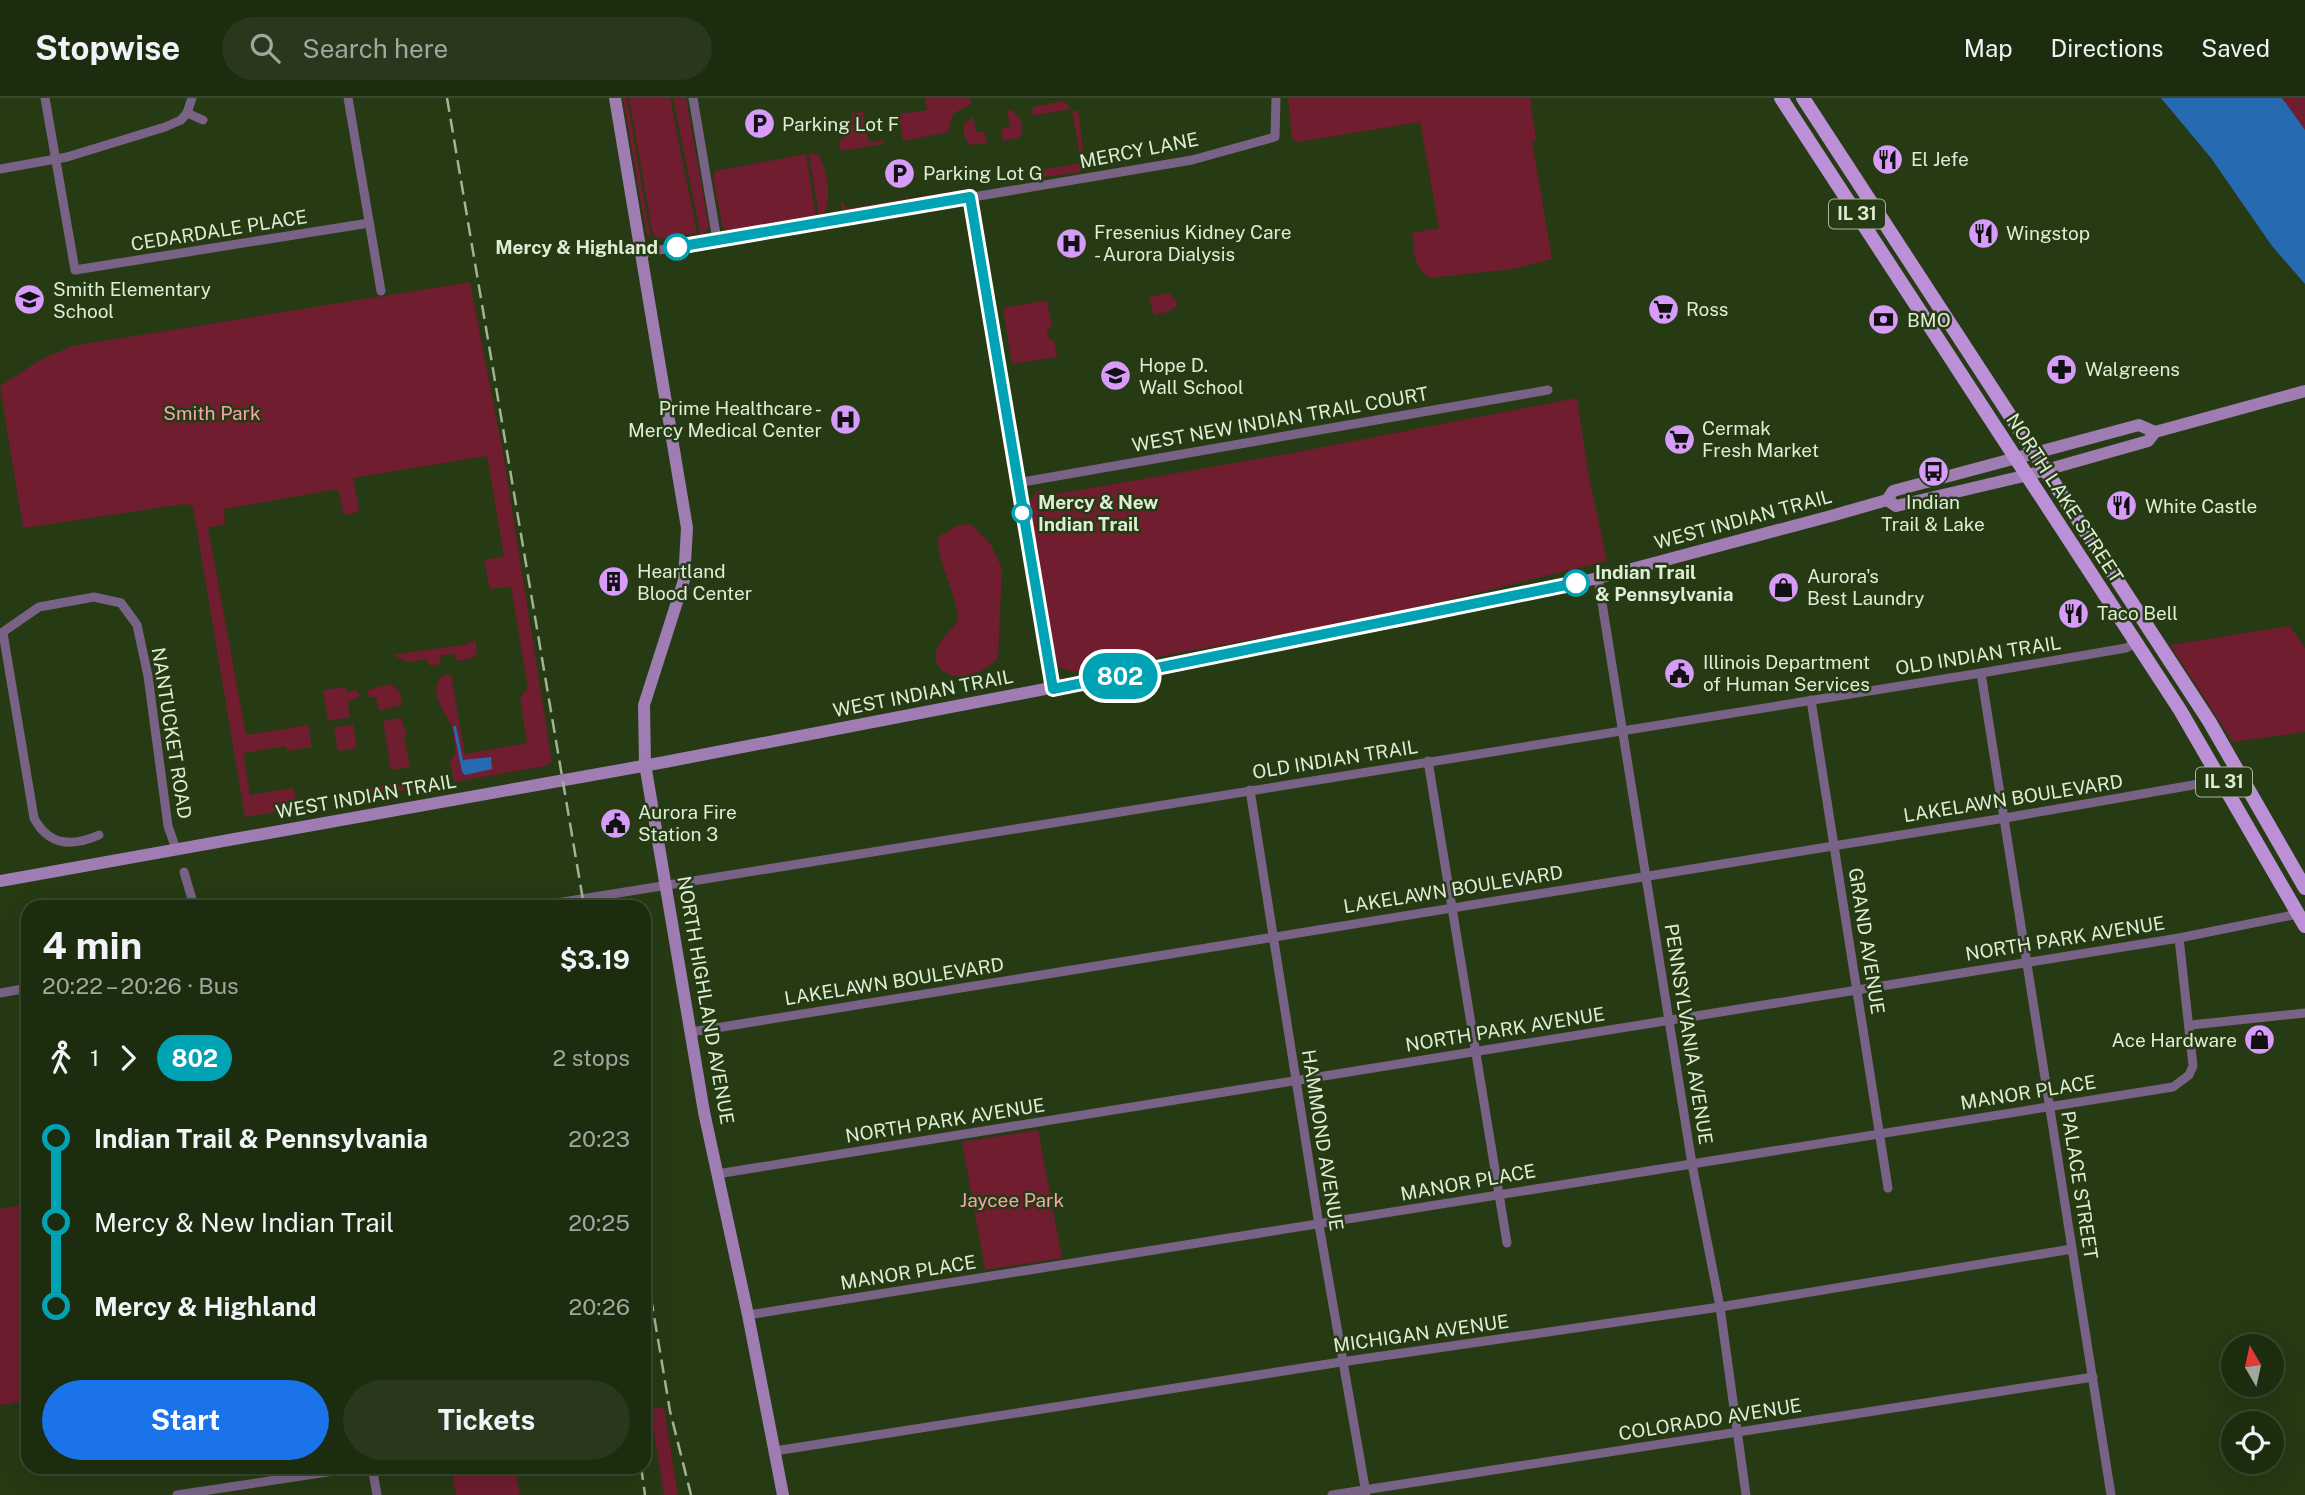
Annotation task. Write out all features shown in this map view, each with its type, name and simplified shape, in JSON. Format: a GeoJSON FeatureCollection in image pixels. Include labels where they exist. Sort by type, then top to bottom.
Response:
{"type":"FeatureCollection","features":[{"type":"Feature","properties":{"kind":"main road","name":"NORTH HIGHLAND AVENUE"},"geometry":{"type":"LineString","coordinates":[[615,98],[687,528],[684,580],[645,697],[642,730],[645,764],[717,1174],[783,1495]]}},
{"type":"Feature","properties":{"kind":"main road","name":"NORTH LAKE STREET"},"geometry":{"type":"LineString","coordinates":[[1781,98],[2137,643],[2222,778],[2302,920]]}},
{"type":"Feature","properties":{"kind":"main road","name":"NORTH LAKE STREET"},"geometry":{"type":"LineString","coordinates":[[1803,98],[2240,771],[2305,888]]}},
{"type":"Feature","properties":{"kind":"main road","name":"WEST INDIAN TRAIL"},"geometry":{"type":"LineString","coordinates":[[1887,500],[1896,506],[2028,475],[2148,441],[2155,432],[2305,391]]}},
{"type":"Feature","properties":{"kind":"main road","name":"WEST INDIAN TRAIL"},"geometry":{"type":"LineString","coordinates":[[0,881],[1053,689],[1430,615],[1598,578],[1887,500],[1893,491],[2139,425],[2155,432]]}},
{"type":"Feature","properties":{"kind":"street"},"geometry":{"type":"LineString","coordinates":[[45,98],[56,158]]}},
{"type":"Feature","properties":{"kind":"street"},"geometry":{"type":"LineString","coordinates":[[0,169],[56,158],[165,127],[181,120],[187,113],[192,98]]}},
{"type":"Feature","properties":{"kind":"street"},"geometry":{"type":"LineString","coordinates":[[348,98],[381,292]]}},
{"type":"Feature","properties":{"kind":"street"},"geometry":{"type":"LineString","coordinates":[[693,98],[717,240]]}},
{"type":"Feature","properties":{"kind":"street","name":"MERCY LANE"},"geometry":{"type":"LineString","coordinates":[[642,253],[1192,160],[1269,141],[1276,132],[1276,98]]}},
{"type":"Feature","properties":{"kind":"street"},"geometry":{"type":"LineString","coordinates":[[187,113],[204,120]]}},
{"type":"Feature","properties":{"kind":"street","name":"CEDARDALE PLACE"},"geometry":{"type":"LineString","coordinates":[[56,158],[75,270],[369,223]]}},
{"type":"Feature","properties":{"kind":"street"},"geometry":{"type":"LineString","coordinates":[[970,197],[1053,689]]}},
{"type":"Feature","properties":{"kind":"street","name":"WEST NEW INDIAN TRAIL COURT"},"geometry":{"type":"LineString","coordinates":[[1017,483],[1548,390]]}},
{"type":"Feature","properties":{"kind":"street","name":"PENNSYLVANIA AVENUE"},"geometry":{"type":"LineString","coordinates":[[1598,578],[1692,1164],[1720,1307],[1746,1495]]}},
{"type":"Feature","properties":{"kind":"street","name":"NANTUCKET ROAD"},"geometry":{"type":"LineString","coordinates":[[2,634],[39,607],[94,597],[121,603],[136,622],[148,676],[168,826],[176,849]]}},
{"type":"Feature","properties":{"kind":"street"},"geometry":{"type":"LineString","coordinates":[[2,634],[34,818],[40,829],[53,840],[83,842],[99,835]]}},
{"type":"Feature","properties":{"kind":"street","name":"OLD INDIAN TRAIL"},"geometry":{"type":"LineString","coordinates":[[575,900],[1811,701],[2126,648],[2137,643]]}},
{"type":"Feature","properties":{"kind":"street","name":"PALACE STREET"},"geometry":{"type":"LineString","coordinates":[[1981,673],[2111,1495]]}},
{"type":"Feature","properties":{"kind":"street","name":"GRAND AVENUE"},"geometry":{"type":"LineString","coordinates":[[1811,701],[1888,1188]]}},
{"type":"Feature","properties":{"kind":"street"},"geometry":{"type":"LineString","coordinates":[[1429,761],[1507,1243]]}},
{"type":"Feature","properties":{"kind":"street","name":"LAKELAWN BOULEVARD"},"geometry":{"type":"LineString","coordinates":[[691,1032],[1646,874],[2005,818],[2222,778]]}},
{"type":"Feature","properties":{"kind":"street","name":"HAMMOND AVENUE"},"geometry":{"type":"LineString","coordinates":[[1250,790],[1319,1226],[1366,1492]]}},
{"type":"Feature","properties":{"kind":"street"},"geometry":{"type":"LineString","coordinates":[[184,872],[192,900]]}},
{"type":"Feature","properties":{"kind":"street","name":"NORTH PARK AVENUE"},"geometry":{"type":"LineString","coordinates":[[717,1174],[1857,988],[2302,920]]}},
{"type":"Feature","properties":{"kind":"street"},"geometry":{"type":"LineString","coordinates":[[2179,938],[2191,1025],[2305,1013]]}},
{"type":"Feature","properties":{"kind":"street"},"geometry":{"type":"LineString","coordinates":[[0,993],[21,989]]}},
{"type":"Feature","properties":{"kind":"street","name":"MANOR PLACE"},"geometry":{"type":"LineString","coordinates":[[748,1315],[1319,1226],[2173,1087],[2189,1075],[2193,1066],[2191,1025]]}},
{"type":"Feature","properties":{"kind":"street","name":"MICHIGAN AVENUE"},"geometry":{"type":"LineString","coordinates":[[775,1451],[1342,1362],[1720,1307],[2073,1250]]}},
{"type":"Feature","properties":{"kind":"street","name":"COLORADO AVENUE"},"geometry":{"type":"LineString","coordinates":[[1332,1495],[1366,1492],[2093,1377]]}},
{"type":"Feature","properties":{"kind":"street"},"geometry":{"type":"LineString","coordinates":[[177,1495],[315,1474]]}},
{"type":"Feature","properties":{"kind":"street"},"geometry":{"type":"LineString","coordinates":[[374,1474],[377,1495]]}},
{"type":"Feature","properties":{"kind":"green space"},"geometry":{"type":"Polygon","coordinates":[[[623,98],[627,98],[651,240],[646,232],[623,98]]]}},
{"type":"Feature","properties":{"kind":"green space"},"geometry":{"type":"Polygon","coordinates":[[[629,98],[670,98],[697,233],[660,239],[653,236],[629,98]]]}},
{"type":"Feature","properties":{"kind":"green space"},"geometry":{"type":"Polygon","coordinates":[[[673,98],[686,98],[709,227],[701,237],[673,98]]]}},
{"type":"Feature","properties":{"kind":"green space"},"geometry":{"type":"Polygon","coordinates":[[[925,98],[970,98],[971,104],[953,114],[948,132],[903,141],[899,114],[927,110],[925,98]]]}},
{"type":"Feature","properties":{"kind":"green space"},"geometry":{"type":"Polygon","coordinates":[[[1288,98],[1530,98],[1536,140],[1532,142],[1552,259],[1513,269],[1430,278],[1417,265],[1412,233],[1439,228],[1420,122],[1299,142],[1292,139],[1288,98]]]}},
{"type":"Feature","properties":{"kind":"green space"},"geometry":{"type":"Polygon","coordinates":[[[2282,98],[2305,98],[2305,130],[2282,98]]]}},
{"type":"Feature","properties":{"kind":"green space"},"geometry":{"type":"Polygon","coordinates":[[[1064,101],[1071,109],[1031,116],[1033,107],[1064,101]]]}},
{"type":"Feature","properties":{"kind":"green space"},"geometry":{"type":"Polygon","coordinates":[[[1012,110],[1021,120],[1022,134],[1019,138],[1003,141],[1001,129],[1010,127],[1007,111],[1012,110]]]}},
{"type":"Feature","properties":{"kind":"green space"},"geometry":{"type":"Polygon","coordinates":[[[1078,110],[1085,167],[1077,173],[1042,177],[1040,170],[1081,163],[1072,111],[1078,110]]]}},
{"type":"Feature","properties":{"kind":"green space"},"geometry":{"type":"Polygon","coordinates":[[[863,112],[869,142],[883,140],[884,144],[840,151],[839,142],[852,123],[852,113],[863,112]]]}},
{"type":"Feature","properties":{"kind":"green space"},"geometry":{"type":"Polygon","coordinates":[[[973,117],[976,132],[984,131],[987,143],[971,145],[965,139],[963,125],[973,117]]]}},
{"type":"Feature","properties":{"kind":"green space"},"geometry":{"type":"Polygon","coordinates":[[[806,154],[816,217],[733,232],[723,229],[713,178],[715,171],[806,154]]]}},
{"type":"Feature","properties":{"kind":"green space"},"geometry":{"type":"Polygon","coordinates":[[[809,154],[817,154],[821,159],[828,187],[827,206],[819,217],[809,154]]]}},
{"type":"Feature","properties":{"kind":"green space"},"geometry":{"type":"Polygon","coordinates":[[[962,190],[960,193],[845,213],[840,203],[844,202],[846,209],[962,190]]]}},
{"type":"Feature","properties":{"kind":"green space","name":"Smith Park"},"geometry":{"type":"Polygon","coordinates":[[[470,282],[503,453],[552,762],[545,766],[454,782],[450,761],[456,752],[453,731],[437,694],[438,681],[443,675],[451,675],[465,754],[527,743],[520,698],[528,688],[511,587],[490,589],[484,560],[504,556],[487,456],[353,478],[359,509],[355,513],[344,515],[338,489],[224,509],[225,524],[208,528],[246,735],[308,725],[312,747],[287,751],[286,746],[243,753],[250,795],[293,788],[299,808],[245,817],[193,506],[185,504],[23,528],[0,386],[40,360],[72,346],[470,282]]]}},
{"type":"Feature","properties":{"kind":"green space"},"geometry":{"type":"Polygon","coordinates":[[[1169,293],[1176,300],[1177,306],[1168,312],[1154,315],[1149,297],[1169,293]]]}},
{"type":"Feature","properties":{"kind":"green space"},"geometry":{"type":"Polygon","coordinates":[[[1047,300],[1052,327],[1047,329],[1049,340],[1054,340],[1057,357],[1012,364],[1003,308],[1047,300]]]}},
{"type":"Feature","properties":{"kind":"green space"},"geometry":{"type":"Polygon","coordinates":[[[1577,398],[1588,472],[1607,561],[1387,615],[1074,672],[1058,667],[1043,602],[1028,507],[1036,491],[1042,489],[1044,496],[1292,453],[1577,398]]]}},
{"type":"Feature","properties":{"kind":"green space"},"geometry":{"type":"Polygon","coordinates":[[[971,524],[990,543],[1002,568],[998,657],[977,673],[954,676],[939,666],[936,657],[940,642],[958,620],[954,598],[940,557],[938,537],[958,525],[971,524]]]}},
{"type":"Feature","properties":{"kind":"green space"},"geometry":{"type":"Polygon","coordinates":[[[2290,626],[2305,648],[2305,732],[2233,742],[2170,645],[2290,626]]]}},
{"type":"Feature","properties":{"kind":"green space"},"geometry":{"type":"Polygon","coordinates":[[[475,640],[477,653],[470,659],[457,661],[454,654],[441,655],[440,664],[430,666],[426,659],[409,662],[392,655],[468,644],[475,640]]]}},
{"type":"Feature","properties":{"kind":"green space"},"geometry":{"type":"Polygon","coordinates":[[[391,684],[400,693],[402,705],[379,711],[376,697],[369,697],[367,690],[391,684]]]}},
{"type":"Feature","properties":{"kind":"green space"},"geometry":{"type":"Polygon","coordinates":[[[345,687],[346,692],[357,690],[360,696],[348,702],[350,717],[328,721],[323,690],[345,687]]]}},
{"type":"Feature","properties":{"kind":"green space"},"geometry":{"type":"Polygon","coordinates":[[[401,718],[407,735],[404,736],[410,767],[391,770],[383,721],[401,718]]]}},
{"type":"Feature","properties":{"kind":"green space"},"geometry":{"type":"Polygon","coordinates":[[[353,724],[357,748],[338,751],[334,728],[353,724]]]}},
{"type":"Feature","properties":{"kind":"green space"},"geometry":{"type":"Polygon","coordinates":[[[418,780],[417,788],[369,797],[368,788],[418,780]]]}},
{"type":"Feature","properties":{"kind":"green space","name":"Jaycee Park"},"geometry":{"type":"Polygon","coordinates":[[[1038,1130],[1062,1258],[985,1270],[962,1142],[1038,1130]]]}},
{"type":"Feature","properties":{"kind":"green space"},"geometry":{"type":"Polygon","coordinates":[[[21,1205],[21,1402],[0,1405],[0,1209],[21,1205]]]}},
{"type":"Feature","properties":{"kind":"green space"},"geometry":{"type":"Polygon","coordinates":[[[664,1407],[678,1495],[664,1495],[651,1408],[664,1407]]]}},
{"type":"Feature","properties":{"kind":"green space"},"geometry":{"type":"Polygon","coordinates":[[[452,1474],[516,1474],[520,1495],[456,1495],[452,1474]]]}},
{"type":"Feature","properties":{"kind":"water"},"geometry":{"type":"Polygon","coordinates":[[[2161,98],[2282,98],[2305,130],[2305,284],[2272,246],[2211,158],[2161,98]]]}},
{"type":"Feature","properties":{"kind":"water"},"geometry":{"type":"Polygon","coordinates":[[[453,726],[456,726],[463,760],[491,757],[492,769],[465,775],[462,772],[453,726]]]}},
{"type":"Feature","properties":{"kind":"railway"},"geometry":{"type":"LineString","coordinates":[[447,98],[583,900]]}},
{"type":"Feature","properties":{"kind":"railway"},"geometry":{"type":"LineString","coordinates":[[651,1298],[670,1411],[691,1495]]}},
{"type":"Feature","properties":{"kind":"railway"},"geometry":{"type":"LineString","coordinates":[[642,1474],[645,1495]]}},
{"type":"Feature","properties":{"kind":"bus line","name":"802"},"geometry":{"type":"LineString","coordinates":[[677,247],[970,197],[1053,689],[1430,615],[1576,583]]}},
{"type":"Feature","properties":{"kind":"place","name":"Parking Lot F"},"geometry":{"type":"Point","coordinates":[759,124]}},
{"type":"Feature","properties":{"kind":"place","name":"El Jefe"},"geometry":{"type":"Point","coordinates":[1888,159]}},
{"type":"Feature","properties":{"kind":"place","name":"Parking Lot G"},"geometry":{"type":"Point","coordinates":[900,173]}},
{"type":"Feature","properties":{"kind":"place","name":"Wingstop"},"geometry":{"type":"Point","coordinates":[1983,233]}},
{"type":"Feature","properties":{"kind":"place","name":"Fresenius Kidney Care - Aurora Dialysis"},"geometry":{"type":"Point","coordinates":[1071,243]}},
{"type":"Feature","properties":{"kind":"place","name":"Mercy & Highland"},"geometry":{"type":"Point","coordinates":[677,247]}},
{"type":"Feature","properties":{"kind":"place","name":"Smith Elementary School"},"geometry":{"type":"Point","coordinates":[30,300]}},
{"type":"Feature","properties":{"kind":"place","name":"Ross"},"geometry":{"type":"Point","coordinates":[1663,309]}},
{"type":"Feature","properties":{"kind":"place","name":"BMO"},"geometry":{"type":"Point","coordinates":[1884,320]}},
{"type":"Feature","properties":{"kind":"place","name":"Walgreens"},"geometry":{"type":"Point","coordinates":[2062,369]}},
{"type":"Feature","properties":{"kind":"place","name":"Hope D. Wall School"},"geometry":{"type":"Point","coordinates":[1116,376]}},
{"type":"Feature","properties":{"kind":"place","name":"Prime Healthcare - Mercy Medical Center"},"geometry":{"type":"Point","coordinates":[845,419]}},
{"type":"Feature","properties":{"kind":"place","name":"Cermak Fresh Market"},"geometry":{"type":"Point","coordinates":[1679,439]}},
{"type":"Feature","properties":{"kind":"place","name":"Indian Trail & Lake"},"geometry":{"type":"Point","coordinates":[1933,471]}},
{"type":"Feature","properties":{"kind":"place","name":"White Castle"},"geometry":{"type":"Point","coordinates":[2122,506]}},
{"type":"Feature","properties":{"kind":"place","name":"Mercy & New Indian Trail"},"geometry":{"type":"Point","coordinates":[1022,513]}},
{"type":"Feature","properties":{"kind":"place","name":"Heartland Blood Center"},"geometry":{"type":"Point","coordinates":[614,582]}},
{"type":"Feature","properties":{"kind":"place","name":"Indian Trail & Pennsylvania"},"geometry":{"type":"Point","coordinates":[1576,583]}},
{"type":"Feature","properties":{"kind":"place","name":"Aurora's Best Laundry"},"geometry":{"type":"Point","coordinates":[1784,587]}},
{"type":"Feature","properties":{"kind":"place","name":"Taco Bell"},"geometry":{"type":"Point","coordinates":[2074,613]}},
{"type":"Feature","properties":{"kind":"place","name":"Illinois Department of Human Services"},"geometry":{"type":"Point","coordinates":[1680,673]}},
{"type":"Feature","properties":{"kind":"place","name":"Aurora Fire Station 3"},"geometry":{"type":"Point","coordinates":[615,823]}},
{"type":"Feature","properties":{"kind":"place","name":"Ace Hardware"},"geometry":{"type":"Point","coordinates":[2260,1040]}}]}
